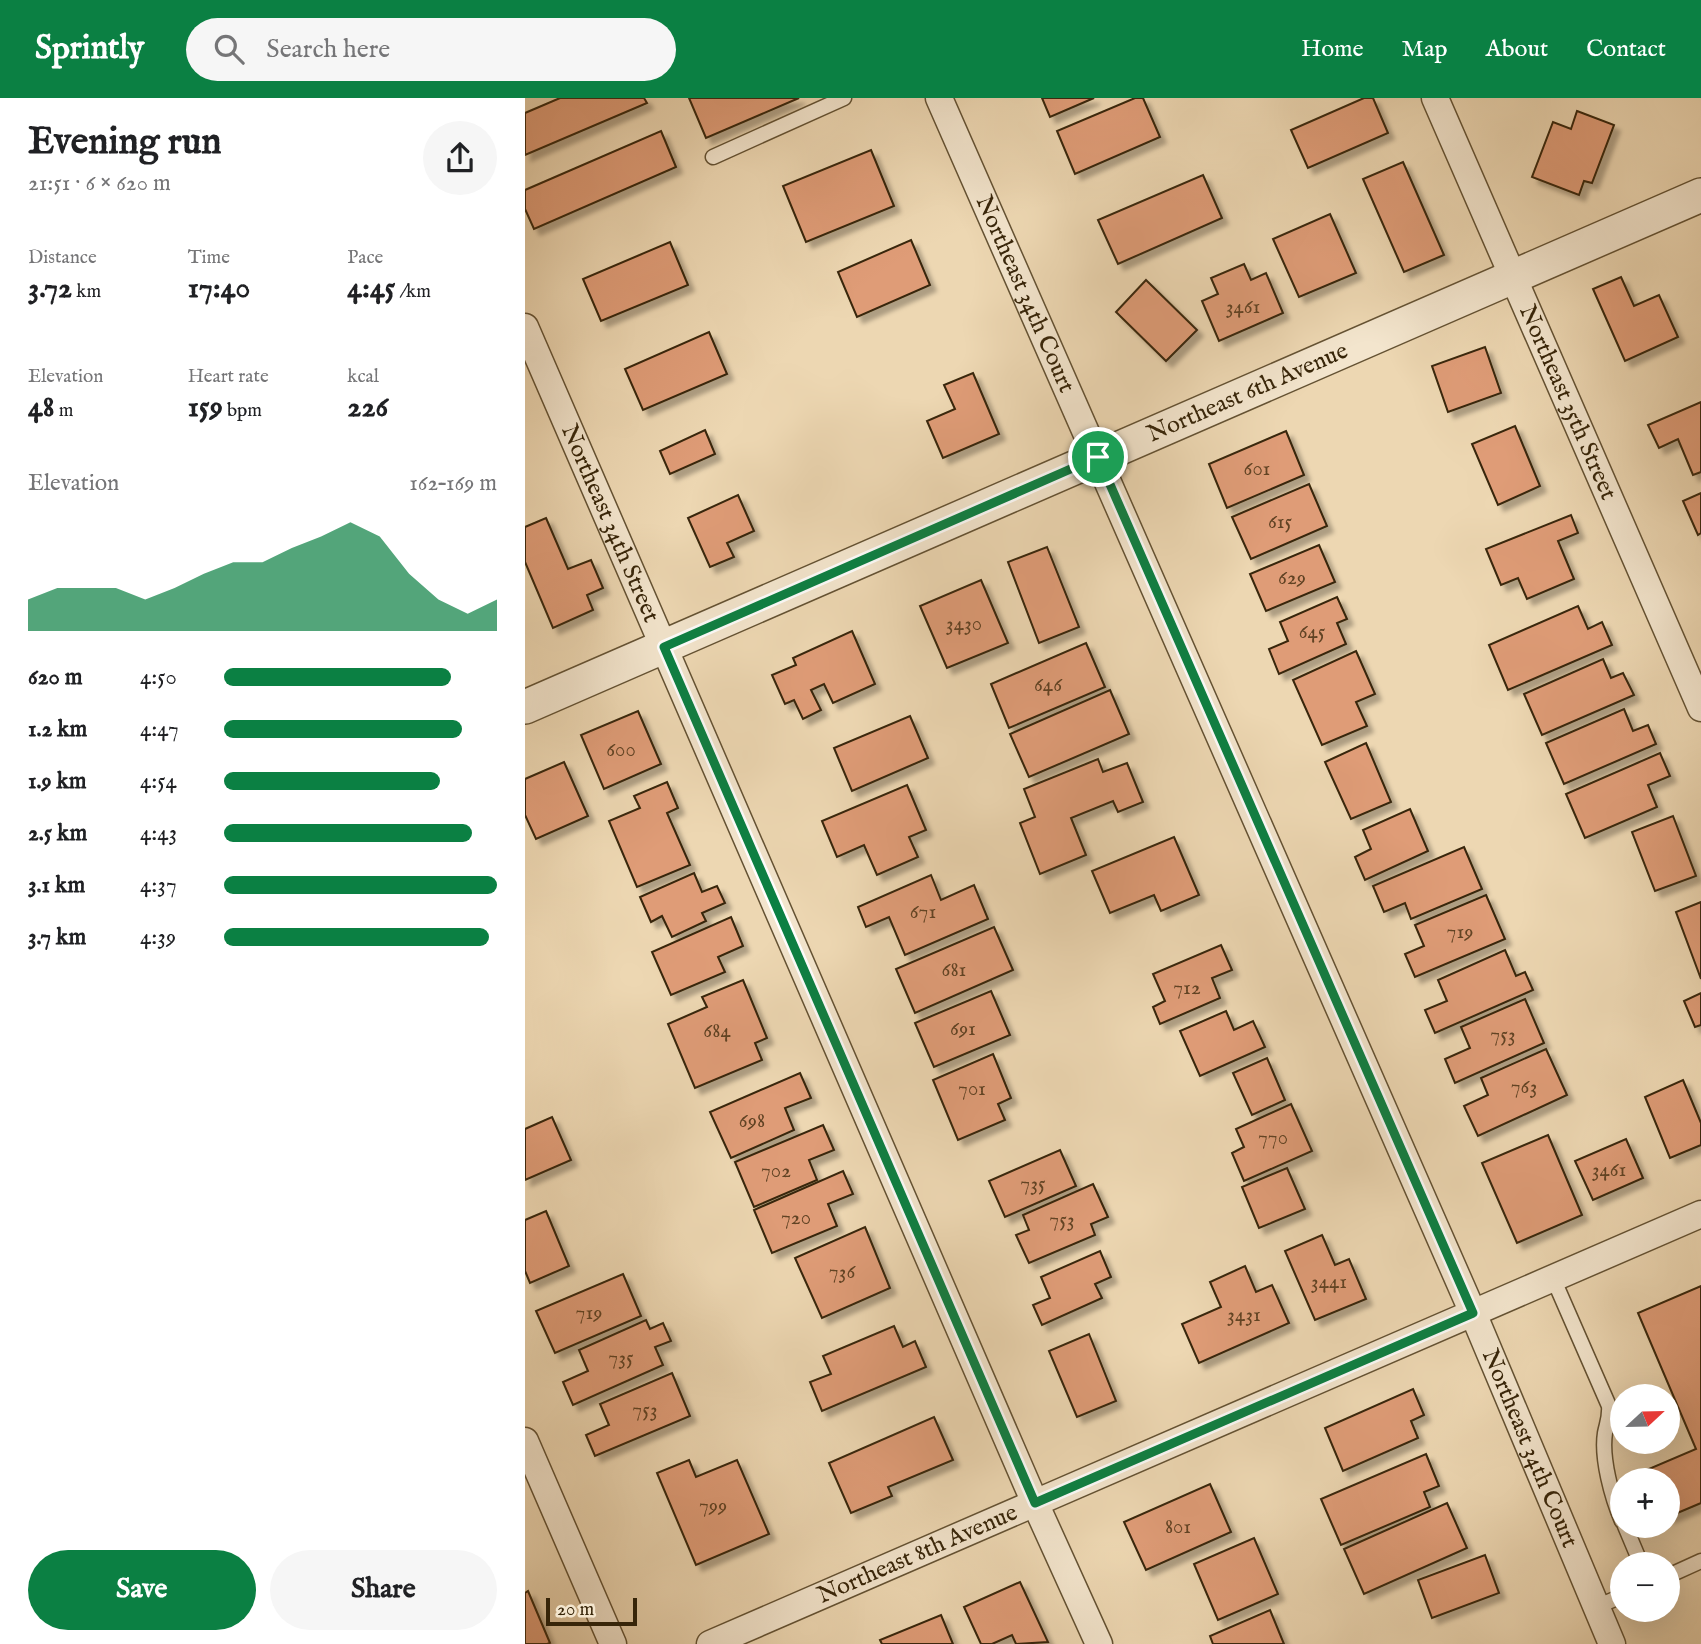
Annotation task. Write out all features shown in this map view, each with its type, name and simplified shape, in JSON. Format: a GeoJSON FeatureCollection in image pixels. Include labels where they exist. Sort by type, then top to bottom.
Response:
{"type":"FeatureCollection","features":[{"type":"Feature","properties":{"kind":"street","name":"Northeast 34th Court"},"geometry":{"type":"LineString","coordinates":[[939,98],[1473,1313],[1612,1644]]}},
{"type":"Feature","properties":{"kind":"street","name":"Northeast 35th Street"},"geometry":{"type":"LineString","coordinates":[[1435,98],[1701,708]]}},
{"type":"Feature","properties":{"kind":"street","name":"Northeast 6th Avenue"},"geometry":{"type":"LineString","coordinates":[[525,707],[1701,195]]}},
{"type":"Feature","properties":{"kind":"street","name":"Northeast 34th Street"},"geometry":{"type":"LineString","coordinates":[[525,327],[1035,1503],[1099,1644]]}},
{"type":"Feature","properties":{"kind":"street","name":"Northeast 8th Avenue"},"geometry":{"type":"LineString","coordinates":[[710,1644],[1701,1214]]}},
{"type":"Feature","properties":{"kind":"street"},"geometry":{"type":"LineString","coordinates":[[525,1441],[613,1644]]}},
{"type":"Feature","properties":{"kind":"lane"},"geometry":{"type":"LineString","coordinates":[[713,157],[844,98]]}},
{"type":"Feature","properties":{"kind":"lane"},"geometry":{"type":"LineString","coordinates":[[1553,1278],[1609,1406],[1610,1420],[1605,1434],[1610,1483]]}},
{"type":"Feature","properties":{"kind":"lane"},"geometry":{"type":"LineString","coordinates":[[1680,1571],[1701,1561]]}},
{"type":"Feature","properties":{"kind":"lane"},"geometry":{"type":"LineString","coordinates":[[1596,1607],[1610,1601]]}},
{"type":"Feature","properties":{"kind":"building"},"geometry":{"type":"Polygon","coordinates":[[[560,98],[644,98],[647,103],[525,155],[525,113],[560,98]]]}},
{"type":"Feature","properties":{"kind":"building"},"geometry":{"type":"Polygon","coordinates":[[[689,98],[799,98],[706,138],[689,98]]]}},
{"type":"Feature","properties":{"kind":"building"},"geometry":{"type":"Polygon","coordinates":[[[1042,98],[1094,98],[1050,117],[1042,98]]]}},
{"type":"Feature","properties":{"kind":"building"},"geometry":{"type":"Polygon","coordinates":[[[1135,98],[1143,98],[1160,137],[1075,174],[1057,131],[1135,98]]]}},
{"type":"Feature","properties":{"kind":"building"},"geometry":{"type":"Polygon","coordinates":[[[1364,98],[1373,98],[1388,133],[1308,168],[1291,130],[1364,98]]]}},
{"type":"Feature","properties":{"kind":"building"},"geometry":{"type":"Polygon","coordinates":[[[1577,111],[1614,125],[1592,183],[1584,181],[1579,195],[1532,177],[1553,122],[1571,129],[1577,111]]]}},
{"type":"Feature","properties":{"kind":"building"},"geometry":{"type":"Polygon","coordinates":[[[661,131],[676,167],[534,229],[525,209],[525,190],[661,131]]]}},
{"type":"Feature","properties":{"kind":"building"},"geometry":{"type":"Polygon","coordinates":[[[871,150],[894,206],[806,242],[783,186],[871,150]]]}},
{"type":"Feature","properties":{"kind":"building"},"geometry":{"type":"Polygon","coordinates":[[[1403,162],[1444,255],[1404,272],[1363,179],[1403,162]]]}},
{"type":"Feature","properties":{"kind":"building"},"geometry":{"type":"Polygon","coordinates":[[[1203,175],[1222,218],[1118,264],[1098,220],[1203,175]]]}},
{"type":"Feature","properties":{"kind":"building"},"geometry":{"type":"Polygon","coordinates":[[[1330,214],[1356,273],[1299,297],[1273,239],[1330,214]]]}},
{"type":"Feature","properties":{"kind":"building"},"geometry":{"type":"Polygon","coordinates":[[[911,240],[930,285],[857,317],[838,272],[911,240]]]}},
{"type":"Feature","properties":{"kind":"building"},"geometry":{"type":"Polygon","coordinates":[[[670,242],[688,285],[601,321],[583,279],[670,242]]]}},
{"type":"Feature","properties":{"kind":"building"},"geometry":{"type":"Polygon","coordinates":[[[1244,264],[1251,280],[1266,273],[1283,313],[1219,341],[1202,301],[1218,294],[1211,278],[1244,264]]]}},
{"type":"Feature","properties":{"kind":"building"},"geometry":{"type":"Polygon","coordinates":[[[1621,277],[1634,306],[1659,295],[1678,337],[1625,361],[1593,289],[1621,277]]]}},
{"type":"Feature","properties":{"kind":"building"},"geometry":{"type":"Polygon","coordinates":[[[1146,280],[1197,330],[1166,361],[1116,312],[1146,280]]]}},
{"type":"Feature","properties":{"kind":"building"},"geometry":{"type":"Polygon","coordinates":[[[709,332],[727,374],[643,410],[625,369],[709,332]]]}},
{"type":"Feature","properties":{"kind":"building"},"geometry":{"type":"Polygon","coordinates":[[[1485,347],[1501,393],[1448,412],[1432,366],[1485,347]]]}},
{"type":"Feature","properties":{"kind":"building"},"geometry":{"type":"Polygon","coordinates":[[[973,373],[999,434],[943,458],[927,421],[955,409],[944,385],[973,373]]]}},
{"type":"Feature","properties":{"kind":"building"},"geometry":{"type":"Polygon","coordinates":[[[1701,402],[1701,472],[1693,475],[1678,439],[1659,448],[1648,425],[1701,402]]]}},
{"type":"Feature","properties":{"kind":"building"},"geometry":{"type":"Polygon","coordinates":[[[1515,426],[1540,486],[1498,505],[1472,444],[1515,426]]]}},
{"type":"Feature","properties":{"kind":"building"},"geometry":{"type":"Polygon","coordinates":[[[705,430],[715,454],[670,474],[660,451],[705,430]]]}},
{"type":"Feature","properties":{"kind":"building"},"geometry":{"type":"Polygon","coordinates":[[[1286,431],[1304,475],[1227,508],[1209,464],[1286,431]]]}},
{"type":"Feature","properties":{"kind":"building"},"geometry":{"type":"Polygon","coordinates":[[[1309,484],[1327,526],[1251,559],[1232,517],[1309,484]]]}},
{"type":"Feature","properties":{"kind":"building"},"geometry":{"type":"Polygon","coordinates":[[[1701,493],[1701,533],[1698,535],[1683,501],[1701,493]]]}},
{"type":"Feature","properties":{"kind":"building"},"geometry":{"type":"Polygon","coordinates":[[[738,495],[754,531],[727,543],[734,557],[710,567],[688,518],[738,495]]]}},
{"type":"Feature","properties":{"kind":"building"},"geometry":{"type":"Polygon","coordinates":[[[1571,515],[1578,533],[1558,541],[1574,579],[1527,599],[1518,578],[1501,585],[1486,549],[1571,515]]]}},
{"type":"Feature","properties":{"kind":"building"},"geometry":{"type":"Polygon","coordinates":[[[546,518],[568,569],[591,560],[603,588],[587,595],[593,610],[553,628],[525,562],[525,527],[546,518]]]}},
{"type":"Feature","properties":{"kind":"building"},"geometry":{"type":"Polygon","coordinates":[[[1319,545],[1335,582],[1266,611],[1250,574],[1319,545]]]}},
{"type":"Feature","properties":{"kind":"building"},"geometry":{"type":"Polygon","coordinates":[[[1047,547],[1079,627],[1039,643],[1008,562],[1047,547]]]}},
{"type":"Feature","properties":{"kind":"building"},"geometry":{"type":"Polygon","coordinates":[[[981,580],[1008,643],[947,668],[920,606],[981,580]]]}},
{"type":"Feature","properties":{"kind":"building"},"geometry":{"type":"Polygon","coordinates":[[[1337,597],[1347,619],[1337,623],[1346,644],[1279,674],[1269,649],[1288,641],[1280,622],[1337,597]]]}},
{"type":"Feature","properties":{"kind":"building"},"geometry":{"type":"Polygon","coordinates":[[[1578,606],[1588,629],[1602,622],[1612,645],[1508,690],[1489,645],[1578,606]]]}},
{"type":"Feature","properties":{"kind":"building"},"geometry":{"type":"Polygon","coordinates":[[[852,631],[875,684],[833,703],[824,684],[811,690],[821,710],[803,719],[794,700],[785,704],[772,675],[796,665],[793,658],[852,631]]]}},
{"type":"Feature","properties":{"kind":"building"},"geometry":{"type":"Polygon","coordinates":[[[1086,643],[1105,687],[1009,728],[991,684],[1086,643]]]}},
{"type":"Feature","properties":{"kind":"building"},"geometry":{"type":"Polygon","coordinates":[[[1356,651],[1375,694],[1356,702],[1367,726],[1322,745],[1293,680],[1356,651]]]}},
{"type":"Feature","properties":{"kind":"building"},"geometry":{"type":"Polygon","coordinates":[[[1603,659],[1611,678],[1623,673],[1634,695],[1542,735],[1524,694],[1603,659]]]}},
{"type":"Feature","properties":{"kind":"building"},"geometry":{"type":"Polygon","coordinates":[[[1110,690],[1129,734],[1029,777],[1010,734],[1110,690]]]}},
{"type":"Feature","properties":{"kind":"building"},"geometry":{"type":"Polygon","coordinates":[[[1624,709],[1633,731],[1648,725],[1656,744],[1564,784],[1546,743],[1624,709]]]}},
{"type":"Feature","properties":{"kind":"building"},"geometry":{"type":"Polygon","coordinates":[[[638,711],[661,764],[604,789],[581,735],[638,711]]]}},
{"type":"Feature","properties":{"kind":"building"},"geometry":{"type":"Polygon","coordinates":[[[910,716],[928,758],[852,791],[834,748],[910,716]]]}},
{"type":"Feature","properties":{"kind":"building"},"geometry":{"type":"Polygon","coordinates":[[[1366,743],[1391,802],[1351,819],[1325,762],[1366,743]]]}},
{"type":"Feature","properties":{"kind":"building"},"geometry":{"type":"Polygon","coordinates":[[[1660,753],[1670,776],[1648,785],[1657,807],[1585,838],[1566,794],[1660,753]]]}},
{"type":"Feature","properties":{"kind":"building"},"geometry":{"type":"Polygon","coordinates":[[[1098,759],[1103,772],[1127,763],[1143,802],[1118,812],[1113,801],[1071,818],[1086,855],[1040,874],[1020,823],[1035,817],[1024,789],[1098,759]]]}},
{"type":"Feature","properties":{"kind":"building"},"geometry":{"type":"Polygon","coordinates":[[[564,762],[588,816],[536,839],[525,815],[525,779],[564,762]]]}},
{"type":"Feature","properties":{"kind":"building"},"geometry":{"type":"Polygon","coordinates":[[[667,782],[678,808],[667,813],[690,865],[637,887],[609,821],[640,808],[634,796],[667,782]]]}},
{"type":"Feature","properties":{"kind":"building"},"geometry":{"type":"Polygon","coordinates":[[[907,785],[926,830],[909,837],[918,857],[877,875],[864,845],[837,857],[822,821],[907,785]]]}},
{"type":"Feature","properties":{"kind":"building"},"geometry":{"type":"Polygon","coordinates":[[[1410,809],[1428,851],[1365,880],[1355,857],[1371,849],[1363,830],[1410,809]]]}},
{"type":"Feature","properties":{"kind":"building"},"geometry":{"type":"Polygon","coordinates":[[[1673,816],[1696,876],[1655,891],[1632,832],[1673,816]]]}},
{"type":"Feature","properties":{"kind":"building"},"geometry":{"type":"Polygon","coordinates":[[[1174,837],[1199,895],[1161,911],[1154,895],[1110,913],[1092,871],[1174,837]]]}},
{"type":"Feature","properties":{"kind":"building"},"geometry":{"type":"Polygon","coordinates":[[[1464,847],[1482,889],[1411,919],[1405,903],[1384,912],[1373,886],[1464,847]]]}},
{"type":"Feature","properties":{"kind":"building"},"geometry":{"type":"Polygon","coordinates":[[[694,873],[702,892],[717,886],[725,903],[702,913],[706,921],[672,937],[662,916],[651,922],[640,897],[694,873]]]}},
{"type":"Feature","properties":{"kind":"building"},"geometry":{"type":"Polygon","coordinates":[[[931,875],[941,900],[974,885],[988,919],[905,955],[889,917],[866,927],[858,907],[931,875]]]}},
{"type":"Feature","properties":{"kind":"building"},"geometry":{"type":"Polygon","coordinates":[[[1486,895],[1505,939],[1415,977],[1405,954],[1424,946],[1415,925],[1486,895]]]}},
{"type":"Feature","properties":{"kind":"building"},"geometry":{"type":"Polygon","coordinates":[[[1701,902],[1701,979],[1676,912],[1701,902]]]}},
{"type":"Feature","properties":{"kind":"building"},"geometry":{"type":"Polygon","coordinates":[[[731,917],[743,946],[718,957],[725,972],[671,995],[652,952],[731,917]]]}},
{"type":"Feature","properties":{"kind":"building"},"geometry":{"type":"Polygon","coordinates":[[[994,927],[1013,970],[915,1013],[896,969],[994,927]]]}},
{"type":"Feature","properties":{"kind":"building"},"geometry":{"type":"Polygon","coordinates":[[[1221,945],[1232,970],[1212,978],[1220,998],[1160,1024],[1153,1007],[1165,1001],[1153,974],[1221,945]]]}},
{"type":"Feature","properties":{"kind":"building"},"geometry":{"type":"Polygon","coordinates":[[[1505,950],[1516,976],[1525,972],[1533,990],[1435,1033],[1425,1010],[1447,1001],[1438,980],[1505,950]]]}},
{"type":"Feature","properties":{"kind":"building"},"geometry":{"type":"Polygon","coordinates":[[[743,980],[767,1038],[755,1043],[762,1060],[695,1088],[668,1024],[707,1007],[702,997],[743,980]]]}},
{"type":"Feature","properties":{"kind":"building"},"geometry":{"type":"Polygon","coordinates":[[[991,991],[1010,1035],[934,1067],[915,1023],[991,991]]]}},
{"type":"Feature","properties":{"kind":"building"},"geometry":{"type":"Polygon","coordinates":[[[1701,993],[1701,1025],[1695,1027],[1684,1001],[1701,993]]]}},
{"type":"Feature","properties":{"kind":"building"},"geometry":{"type":"Polygon","coordinates":[[[1525,999],[1544,1043],[1455,1083],[1445,1059],[1470,1048],[1461,1027],[1525,999]]]}},
{"type":"Feature","properties":{"kind":"building"},"geometry":{"type":"Polygon","coordinates":[[[1226,1011],[1234,1030],[1253,1021],[1265,1047],[1200,1076],[1180,1031],[1226,1011]]]}},
{"type":"Feature","properties":{"kind":"building"},"geometry":{"type":"Polygon","coordinates":[[[1546,1049],[1567,1095],[1478,1136],[1464,1106],[1488,1095],[1481,1078],[1546,1049]]]}},
{"type":"Feature","properties":{"kind":"building"},"geometry":{"type":"Polygon","coordinates":[[[993,1054],[1011,1098],[998,1104],[1005,1120],[958,1140],[933,1080],[993,1054]]]}},
{"type":"Feature","properties":{"kind":"building"},"geometry":{"type":"Polygon","coordinates":[[[1267,1058],[1285,1100],[1252,1115],[1233,1073],[1267,1058]]]}},
{"type":"Feature","properties":{"kind":"building"},"geometry":{"type":"Polygon","coordinates":[[[800,1073],[811,1098],[785,1108],[794,1130],[731,1158],[710,1112],[800,1073]]]}},
{"type":"Feature","properties":{"kind":"building"},"geometry":{"type":"Polygon","coordinates":[[[1683,1080],[1701,1123],[1701,1145],[1670,1158],[1645,1097],[1683,1080]]]}},
{"type":"Feature","properties":{"kind":"building"},"geometry":{"type":"Polygon","coordinates":[[[1291,1104],[1312,1151],[1244,1181],[1232,1153],[1244,1147],[1236,1129],[1291,1104]]]}},
{"type":"Feature","properties":{"kind":"building"},"geometry":{"type":"Polygon","coordinates":[[[552,1117],[571,1160],[525,1180],[525,1129],[552,1117]]]}},
{"type":"Feature","properties":{"kind":"building"},"geometry":{"type":"Polygon","coordinates":[[[823,1125],[834,1150],[809,1160],[817,1180],[754,1207],[735,1162],[823,1125]]]}},
{"type":"Feature","properties":{"kind":"building"},"geometry":{"type":"Polygon","coordinates":[[[1548,1135],[1582,1215],[1517,1243],[1482,1163],[1548,1135]]]}},
{"type":"Feature","properties":{"kind":"building"},"geometry":{"type":"Polygon","coordinates":[[[1626,1139],[1643,1178],[1593,1200],[1575,1161],[1626,1139]]]}},
{"type":"Feature","properties":{"kind":"building"},"geometry":{"type":"Polygon","coordinates":[[[1060,1150],[1076,1186],[1005,1217],[989,1181],[1060,1150]]]}},
{"type":"Feature","properties":{"kind":"building"},"geometry":{"type":"Polygon","coordinates":[[[1287,1168],[1305,1209],[1259,1228],[1242,1187],[1287,1168]]]}},
{"type":"Feature","properties":{"kind":"building"},"geometry":{"type":"Polygon","coordinates":[[[843,1171],[853,1194],[828,1204],[837,1226],[772,1253],[754,1210],[843,1171]]]}},
{"type":"Feature","properties":{"kind":"building"},"geometry":{"type":"Polygon","coordinates":[[[1093,1184],[1108,1217],[1091,1224],[1095,1235],[1029,1263],[1016,1235],[1029,1230],[1023,1215],[1093,1184]]]}},
{"type":"Feature","properties":{"kind":"building"},"geometry":{"type":"Polygon","coordinates":[[[546,1211],[569,1266],[530,1283],[525,1271],[525,1220],[546,1211]]]}},
{"type":"Feature","properties":{"kind":"building"},"geometry":{"type":"Polygon","coordinates":[[[865,1227],[890,1288],[822,1318],[795,1258],[865,1227]]]}},
{"type":"Feature","properties":{"kind":"building"},"geometry":{"type":"Polygon","coordinates":[[[1322,1235],[1335,1265],[1349,1259],[1366,1299],[1315,1320],[1285,1251],[1322,1235]]]}},
{"type":"Feature","properties":{"kind":"building"},"geometry":{"type":"Polygon","coordinates":[[[1100,1251],[1111,1277],[1095,1284],[1102,1298],[1042,1325],[1033,1305],[1050,1298],[1041,1277],[1100,1251]]]}},
{"type":"Feature","properties":{"kind":"building"},"geometry":{"type":"Polygon","coordinates":[[[1245,1266],[1256,1292],[1272,1285],[1289,1323],[1199,1363],[1182,1324],[1221,1307],[1210,1282],[1245,1266]]]}},
{"type":"Feature","properties":{"kind":"building"},"geometry":{"type":"Polygon","coordinates":[[[623,1274],[641,1316],[555,1353],[536,1311],[623,1274]]]}},
{"type":"Feature","properties":{"kind":"building"},"geometry":{"type":"Polygon","coordinates":[[[1701,1286],[1701,1503],[1680,1512],[1680,1468],[1651,1468],[1696,1449],[1680,1411],[1680,1384],[1668,1384],[1638,1313],[1701,1286]]]}},
{"type":"Feature","properties":{"kind":"building"},"geometry":{"type":"Polygon","coordinates":[[[646,1320],[650,1329],[663,1323],[671,1341],[655,1347],[663,1365],[573,1405],[563,1382],[588,1371],[579,1350],[646,1320]]]}},
{"type":"Feature","properties":{"kind":"building"},"geometry":{"type":"Polygon","coordinates":[[[894,1326],[903,1347],[915,1341],[926,1367],[822,1411],[810,1382],[831,1374],[823,1356],[894,1326]]]}},
{"type":"Feature","properties":{"kind":"building"},"geometry":{"type":"Polygon","coordinates":[[[1089,1334],[1116,1401],[1077,1417],[1049,1351],[1089,1334]]]}},
{"type":"Feature","properties":{"kind":"building"},"geometry":{"type":"Polygon","coordinates":[[[672,1373],[690,1416],[595,1456],[586,1435],[609,1425],[600,1404],[672,1373]]]}},
{"type":"Feature","properties":{"kind":"building"},"geometry":{"type":"Polygon","coordinates":[[[1413,1389],[1424,1415],[1411,1421],[1418,1438],[1343,1471],[1325,1428],[1413,1389]]]}},
{"type":"Feature","properties":{"kind":"building"},"geometry":{"type":"Polygon","coordinates":[[[934,1417],[953,1460],[888,1487],[892,1496],[851,1513],[829,1463],[934,1417]]]}},
{"type":"Feature","properties":{"kind":"building"},"geometry":{"type":"Polygon","coordinates":[[[1426,1454],[1439,1486],[1424,1492],[1430,1507],[1341,1545],[1321,1499],[1426,1454]]]}},
{"type":"Feature","properties":{"kind":"building"},"geometry":{"type":"Polygon","coordinates":[[[689,1460],[696,1477],[737,1460],[769,1534],[696,1565],[657,1473],[689,1460]]]}},
{"type":"Feature","properties":{"kind":"building"},"geometry":{"type":"Polygon","coordinates":[[[1210,1484],[1231,1532],[1146,1570],[1124,1522],[1210,1484]]]}},
{"type":"Feature","properties":{"kind":"building"},"geometry":{"type":"Polygon","coordinates":[[[1447,1503],[1467,1548],[1364,1594],[1344,1549],[1447,1503]]]}},
{"type":"Feature","properties":{"kind":"building"},"geometry":{"type":"Polygon","coordinates":[[[1254,1538],[1278,1594],[1218,1620],[1194,1564],[1254,1538]]]}},
{"type":"Feature","properties":{"kind":"building"},"geometry":{"type":"Polygon","coordinates":[[[1485,1555],[1499,1593],[1432,1618],[1418,1580],[1485,1555]]]}},
{"type":"Feature","properties":{"kind":"building"},"geometry":{"type":"Polygon","coordinates":[[[1020,1582],[1048,1642],[1016,1644],[1012,1635],[992,1644],[981,1644],[964,1607],[1020,1582]]]}},
{"type":"Feature","properties":{"kind":"building"},"geometry":{"type":"Polygon","coordinates":[[[528,1591],[550,1643],[525,1644],[525,1593],[528,1591]]]}},
{"type":"Feature","properties":{"kind":"building"},"geometry":{"type":"Polygon","coordinates":[[[1270,1610],[1284,1644],[1213,1644],[1210,1636],[1270,1610]]]}},
{"type":"Feature","properties":{"kind":"building"},"geometry":{"type":"Polygon","coordinates":[[[941,1615],[953,1644],[882,1644],[880,1640],[941,1615]]]}},
{"type":"Feature","properties":{"kind":"route"},"geometry":{"type":"LineString","coordinates":[[1098,457],[1473,1313],[1035,1503],[664,647],[1098,457]]}}]}
